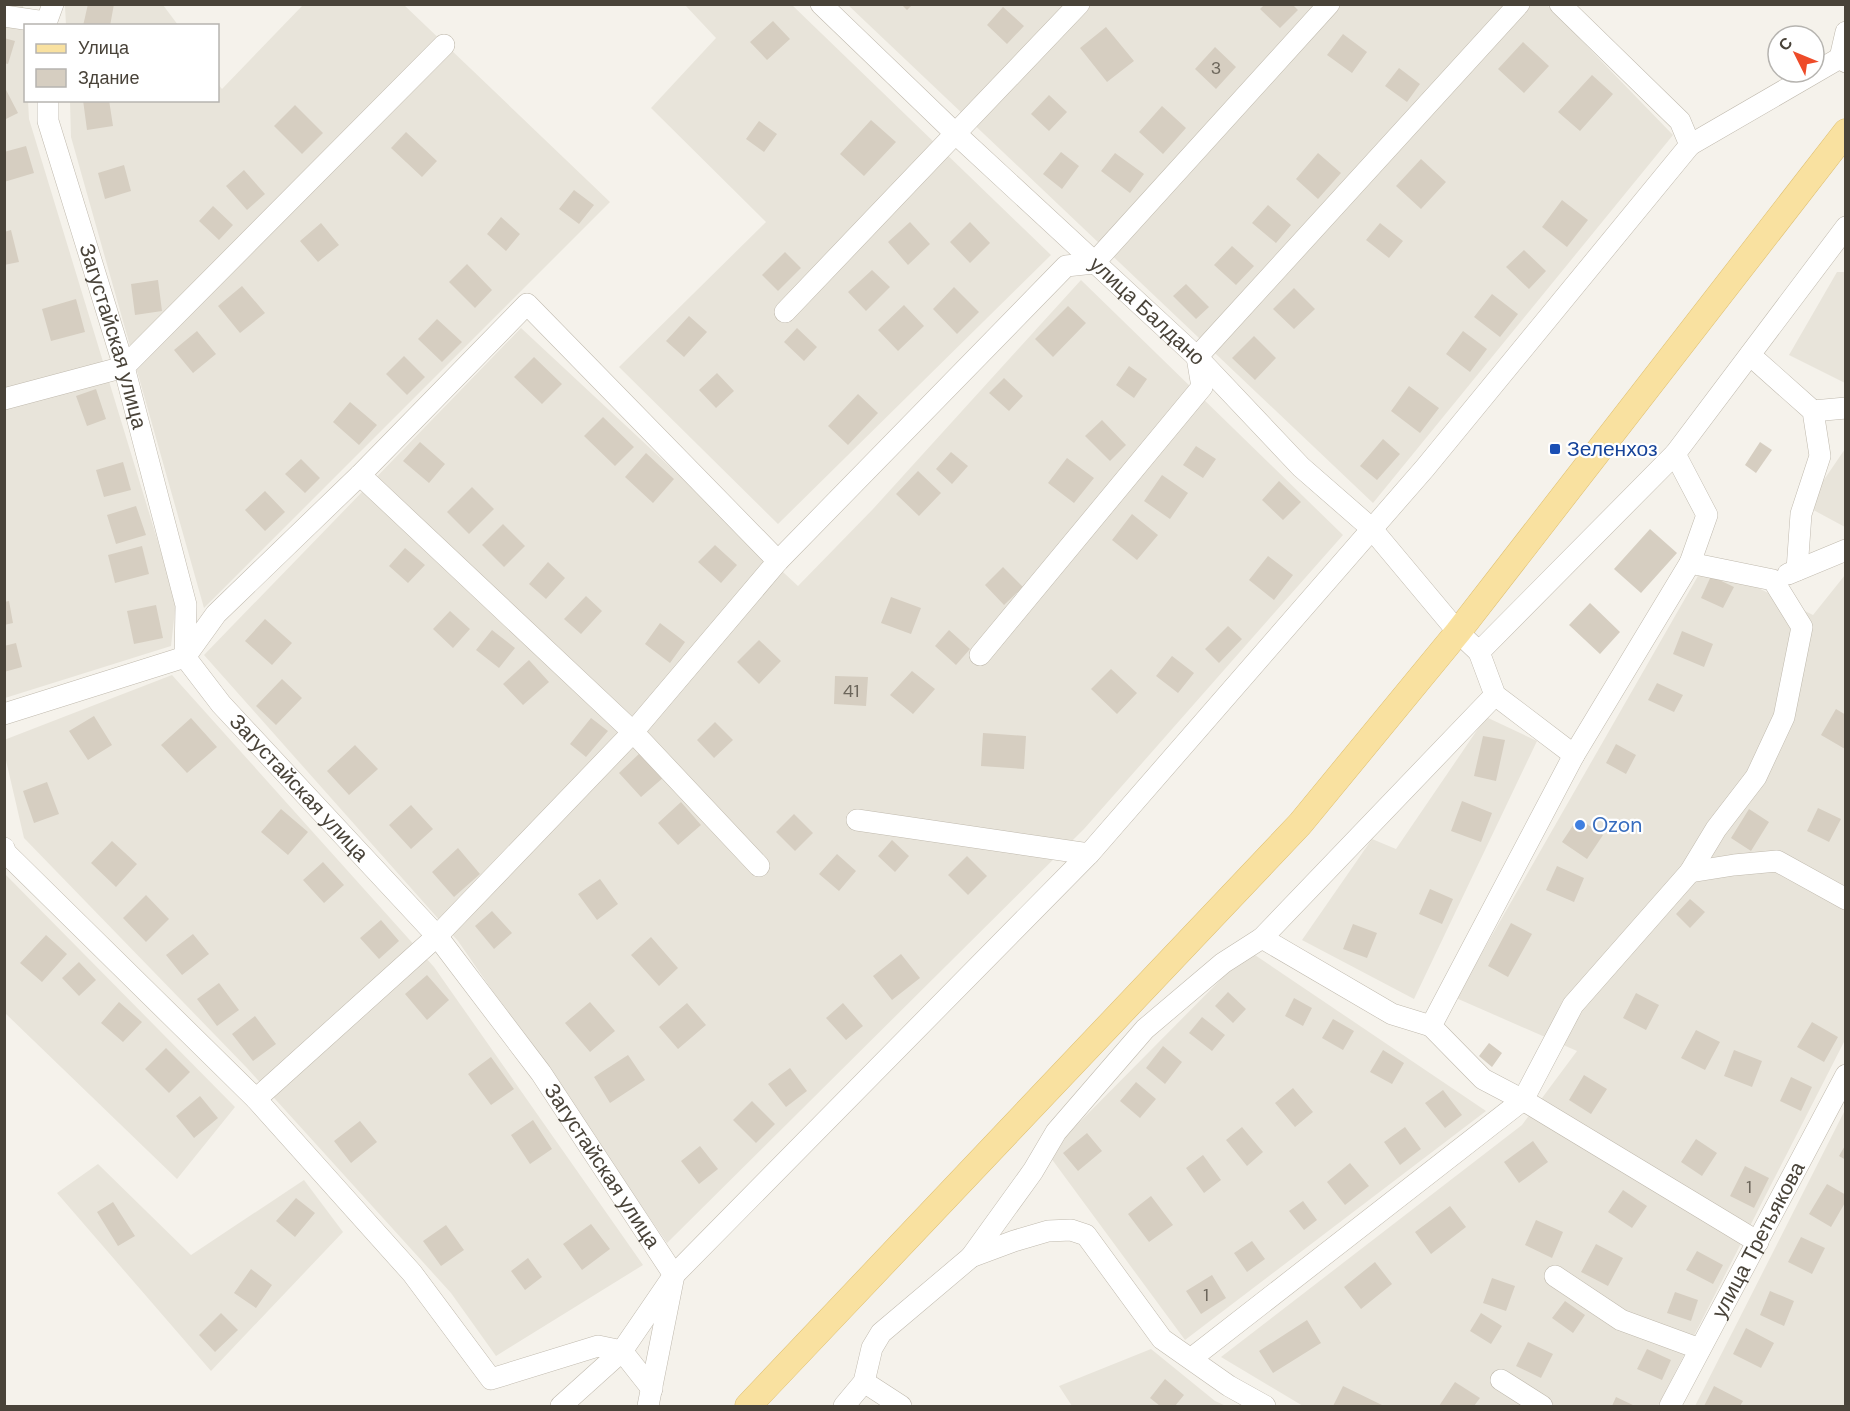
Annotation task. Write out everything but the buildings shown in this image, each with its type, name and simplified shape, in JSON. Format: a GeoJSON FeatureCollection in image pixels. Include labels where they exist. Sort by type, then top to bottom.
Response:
{"type":"FeatureCollection","features":[{"type":"Feature","properties":{"kind":"main road"},"geometry":{"type":"LineString","coordinates":[[748,1407],[1300,824],[1458,632],[1845,132]]}},
{"type":"Feature","properties":{"kind":"street","name":"улица Балдано"},"geometry":{"type":"LineString","coordinates":[[821,4],[956,134],[1197,357],[1301,467],[1371,528],[1458,632],[1479,652]]}},
{"type":"Feature","properties":{"kind":"street"},"geometry":{"type":"LineString","coordinates":[[785,312],[1079,4]]}},
{"type":"Feature","properties":{"kind":"street"},"geometry":{"type":"LineString","coordinates":[[256,1099],[437,936],[633,732],[778,561],[1066,266],[1094,263],[1329,4]]}},
{"type":"Feature","properties":{"kind":"street"},"geometry":{"type":"LineString","coordinates":[[980,655],[1202,387],[1197,357],[1518,4]]}},
{"type":"Feature","properties":{"kind":"street"},"geometry":{"type":"LineString","coordinates":[[1560,4],[1680,121],[1690,146]]}},
{"type":"Feature","properties":{"kind":"street"},"geometry":{"type":"LineString","coordinates":[[4,16],[48,17]]}},
{"type":"Feature","properties":{"kind":"street"},"geometry":{"type":"LineString","coordinates":[[561,1407],[622,1351],[674,1275],[1089,854],[1425,468],[1690,146],[1843,60],[1845,32]]}},
{"type":"Feature","properties":{"kind":"street"},"geometry":{"type":"LineString","coordinates":[[4,399],[124,367],[444,45]]}},
{"type":"Feature","properties":{"kind":"street","name":"Загустайская улица"},"geometry":{"type":"LineString","coordinates":[[48,102],[48,121],[124,367],[186,605],[185,657],[221,705],[437,936],[541,1073],[674,1275]]}},
{"type":"Feature","properties":{"kind":"street"},"geometry":{"type":"LineString","coordinates":[[1574,755],[1495,695],[1479,652],[1675,454],[1845,227]]}},
{"type":"Feature","properties":{"kind":"street"},"geometry":{"type":"LineString","coordinates":[[4,714],[185,657],[216,614],[360,475],[527,303],[778,561]]}},
{"type":"Feature","properties":{"kind":"street"},"geometry":{"type":"LineString","coordinates":[[1750,355],[1813,411],[1820,456],[1801,513],[1797,570]]}},
{"type":"Feature","properties":{"kind":"street"},"geometry":{"type":"LineString","coordinates":[[1813,411],[1845,408]]}},
{"type":"Feature","properties":{"kind":"street"},"geometry":{"type":"LineString","coordinates":[[1431,1026],[1574,755],[1690,563],[1707,515],[1675,454]]}},
{"type":"Feature","properties":{"kind":"street"},"geometry":{"type":"LineString","coordinates":[[360,475],[633,732],[759,866]]}},
{"type":"Feature","properties":{"kind":"street"},"geometry":{"type":"LineString","coordinates":[[1690,563],[1773,580],[1845,550]]}},
{"type":"Feature","properties":{"kind":"street"},"geometry":{"type":"LineString","coordinates":[[1192,1358],[1523,1100],[1573,1005],[1690,872],[1716,829],[1756,777],[1784,717],[1802,627],[1773,580]]}},
{"type":"Feature","properties":{"kind":"street"},"geometry":{"type":"LineString","coordinates":[[844,1407],[864,1382],[872,1348],[881,1333],[971,1257],[1033,1171],[1056,1132],[1145,1029],[1222,963],[1262,938],[1495,695]]}},
{"type":"Feature","properties":{"kind":"street"},"geometry":{"type":"LineString","coordinates":[[857,820],[1089,854]]}},
{"type":"Feature","properties":{"kind":"street"},"geometry":{"type":"LineString","coordinates":[[5,851],[256,1099],[411,1273],[491,1379],[598,1346],[622,1351],[650,1398]]}},
{"type":"Feature","properties":{"kind":"street"},"geometry":{"type":"LineString","coordinates":[[1690,872],[1777,861],[1845,899]]}},
{"type":"Feature","properties":{"kind":"street"},"geometry":{"type":"LineString","coordinates":[[1262,938],[1392,1014],[1431,1026],[1483,1079],[1523,1100],[1758,1242]]}},
{"type":"Feature","properties":{"kind":"street","name":"улица Третьякова"},"geometry":{"type":"LineString","coordinates":[[1670,1407],[1845,1075]]}},
{"type":"Feature","properties":{"kind":"street"},"geometry":{"type":"LineString","coordinates":[[971,1257],[1048,1231],[1071,1230],[1086,1235],[1162,1339],[1229,1386],[1265,1407]]}},
{"type":"Feature","properties":{"kind":"street"},"geometry":{"type":"LineString","coordinates":[[650,1398],[674,1275]]}},
{"type":"Feature","properties":{"kind":"street"},"geometry":{"type":"LineString","coordinates":[[1555,1276],[1622,1320],[1700,1350]]}},
{"type":"Feature","properties":{"kind":"street"},"geometry":{"type":"LineString","coordinates":[[1501,1380],[1542,1407]]}},
{"type":"Feature","properties":{"kind":"street"},"geometry":{"type":"LineString","coordinates":[[864,1382],[901,1407]]}},
{"type":"Feature","properties":{"kind":"shaded area"},"geometry":{"type":"Polygon","coordinates":[[[23,4],[24,102],[28,102],[29,119],[176,601],[171,646],[5,698],[4,5],[23,4]]]}},
{"type":"Feature","properties":{"kind":"shaded area"},"geometry":{"type":"Polygon","coordinates":[[[67,4],[163,5],[177,24],[66,24],[65,6],[67,4]]]}},
{"type":"Feature","properties":{"kind":"shaded area"},"geometry":{"type":"Polygon","coordinates":[[[303,5],[404,5],[610,202],[204,608],[71,137],[70,102],[219,102],[219,85],[222,89],[303,5]]]}},
{"type":"Feature","properties":{"kind":"shaded area"},"geometry":{"type":"Polygon","coordinates":[[[685,5],[792,5],[1051,255],[778,524],[619,367],[766,222],[651,108],[716,38],[685,5]]]}},
{"type":"Feature","properties":{"kind":"shaded area"},"geometry":{"type":"Polygon","coordinates":[[[848,5],[1547,5],[1673,135],[1373,503],[848,5]]]}},
{"type":"Feature","properties":{"kind":"shaded area"},"geometry":{"type":"Polygon","coordinates":[[[1837,272],[1845,272],[1845,383],[1789,355],[1837,272]]]}},
{"type":"Feature","properties":{"kind":"shaded area"},"geometry":{"type":"Polygon","coordinates":[[[1081,280],[1343,535],[1084,829],[667,1243],[458,941],[204,655],[521,328],[798,586],[873,509],[1081,280]]]}},
{"type":"Feature","properties":{"kind":"shaded area"},"geometry":{"type":"Polygon","coordinates":[[[1845,449],[1845,527],[1806,506],[1845,449]]]}},
{"type":"Feature","properties":{"kind":"shaded area"},"geometry":{"type":"Polygon","coordinates":[[[1706,562],[1813,615],[1845,575],[1845,1040],[1658,1406],[1303,1406],[1221,1357],[1522,1125],[1577,1051],[1456,998],[1706,562]]]}},
{"type":"Feature","properties":{"kind":"shaded area"},"geometry":{"type":"Polygon","coordinates":[[[172,675],[434,967],[643,1265],[496,1356],[451,1293],[247,1068],[24,838],[5,756],[4,740],[172,675]]]}},
{"type":"Feature","properties":{"kind":"shaded area"},"geometry":{"type":"Polygon","coordinates":[[[1486,717],[1537,741],[1414,999],[1302,940],[1372,839],[1396,849],[1486,717]]]}},
{"type":"Feature","properties":{"kind":"shaded area"},"geometry":{"type":"Polygon","coordinates":[[[4,873],[235,1107],[177,1179],[5,1013],[4,873]]]}},
{"type":"Feature","properties":{"kind":"shaded area"},"geometry":{"type":"Polygon","coordinates":[[[1249,951],[1486,1111],[1185,1340],[1048,1154],[1249,951]]]}},
{"type":"Feature","properties":{"kind":"shaded area"},"geometry":{"type":"Polygon","coordinates":[[[1845,1110],[1845,1406],[1695,1406],[1845,1110]]]}},
{"type":"Feature","properties":{"kind":"shaded area"},"geometry":{"type":"Polygon","coordinates":[[[98,1164],[191,1255],[304,1180],[343,1232],[211,1371],[57,1193],[98,1164]]]}},
{"type":"Feature","properties":{"kind":"shaded area"},"geometry":{"type":"Polygon","coordinates":[[[1151,1349],[1215,1401],[1226,1406],[1072,1406],[1059,1386],[1151,1349]]]}},
{"type":"Feature","properties":{"kind":"place","name":"Зеленхоз"},"geometry":{"type":"Point","coordinates":[1555,449]}},
{"type":"Feature","properties":{"kind":"place","name":"Ozon"},"geometry":{"type":"Point","coordinates":[1580,825]}}]}
